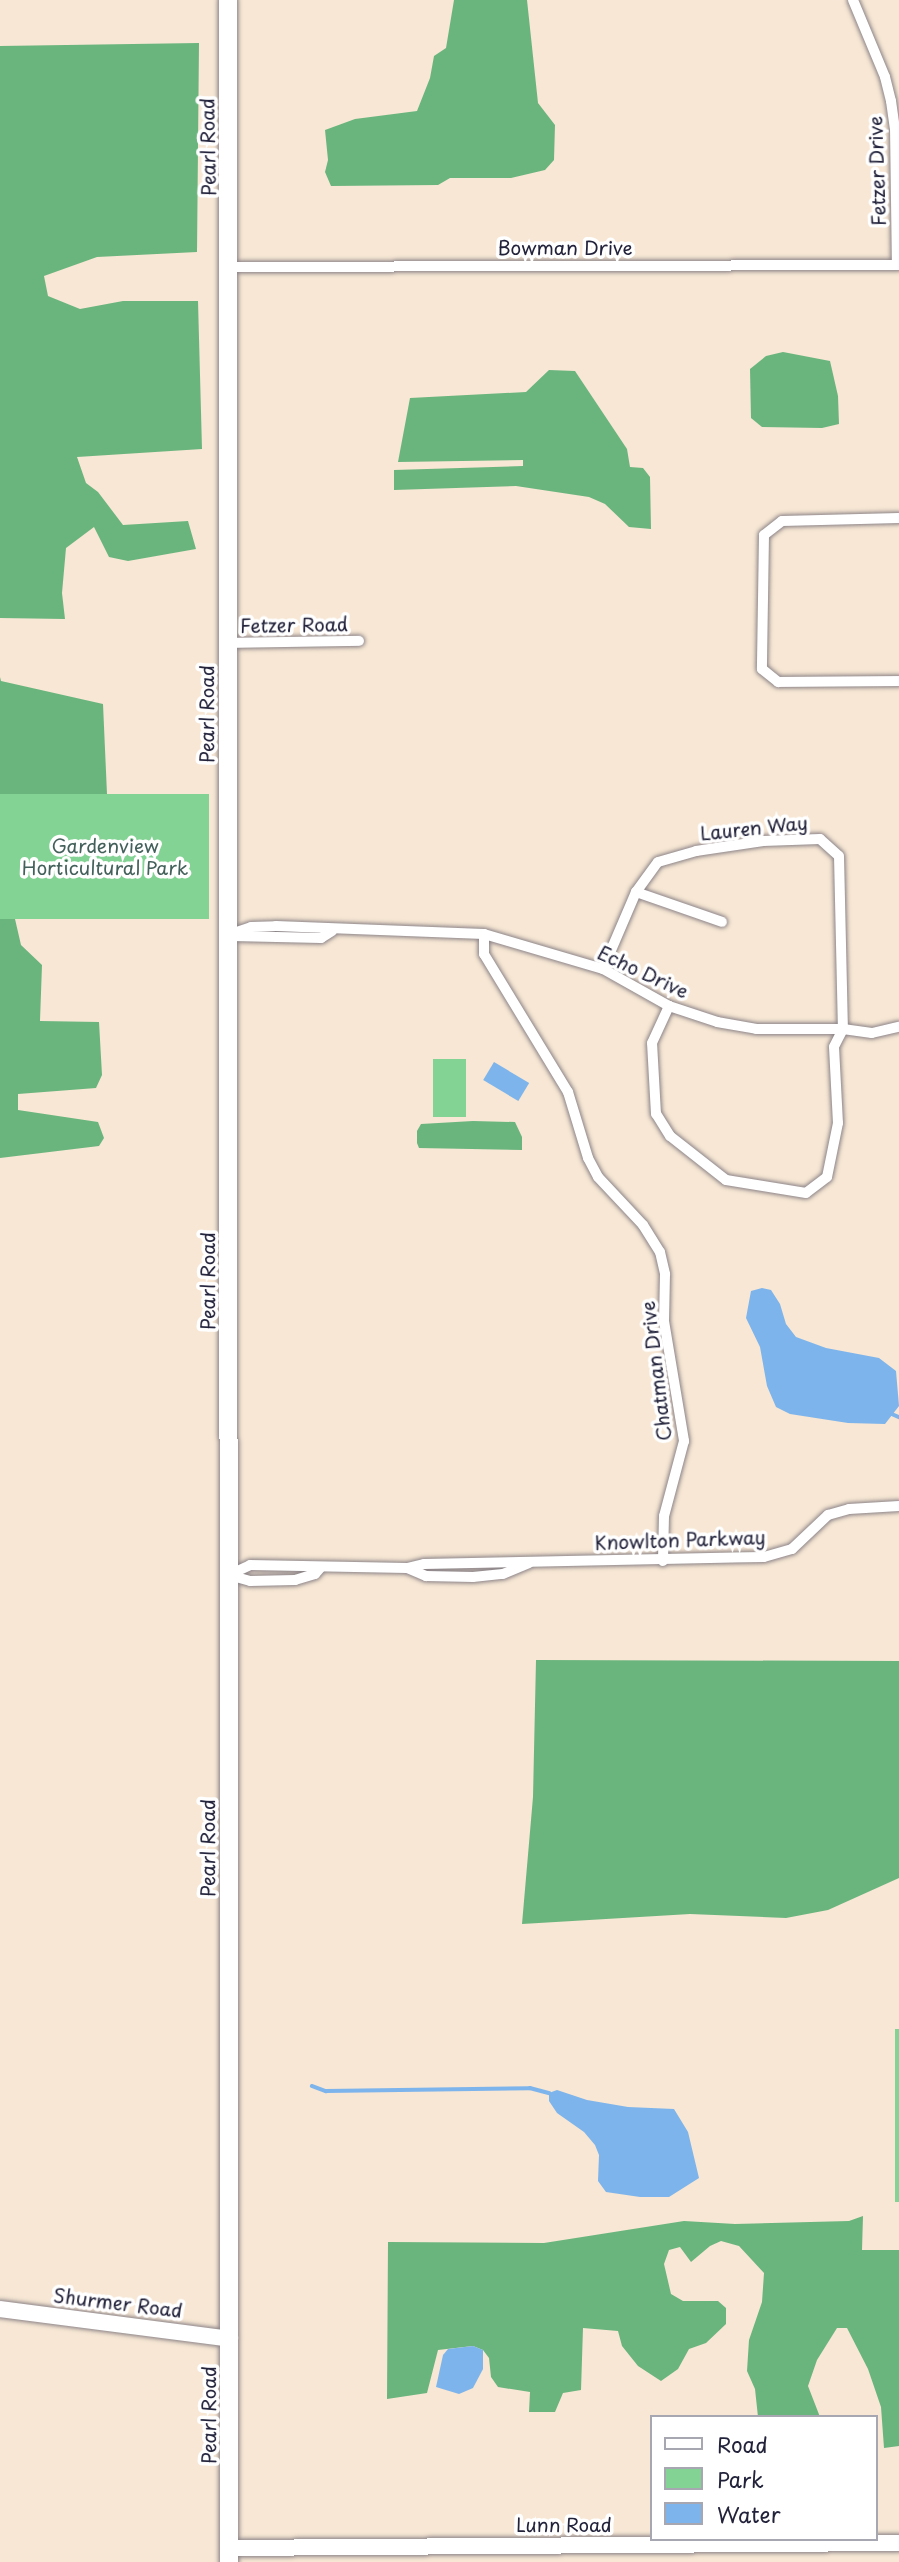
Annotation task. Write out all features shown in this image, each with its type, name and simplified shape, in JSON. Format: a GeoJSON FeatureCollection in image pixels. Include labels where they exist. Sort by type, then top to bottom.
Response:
{"type":"FeatureCollection","features":[{"type":"Feature","properties":{"kind":"main road","name":"Pearl Road"},"geometry":{"type":"LineString","coordinates":[[228,0],[229,2555]]}},
{"type":"Feature","properties":{"kind":"street","name":"Fetzer Drive"},"geometry":{"type":"LineString","coordinates":[[853,0],[886,77],[891,101],[895,128],[898,265]]}},
{"type":"Feature","properties":{"kind":"street","name":"Bowman Drive"},"geometry":{"type":"LineString","coordinates":[[230,267],[898,265]]}},
{"type":"Feature","properties":{"kind":"street"},"geometry":{"type":"LineString","coordinates":[[899,518],[782,521],[764,536],[762,669],[778,682],[899,681]]}},
{"type":"Feature","properties":{"kind":"street","name":"Fetzer Road"},"geometry":{"type":"LineString","coordinates":[[228,643],[359,641]]}},
{"type":"Feature","properties":{"kind":"street","name":"Lauren Way"},"geometry":{"type":"LineString","coordinates":[[603,969],[636,892],[658,862],[696,851],[763,841],[820,839],[839,856],[844,1029],[834,1047],[838,1123],[827,1177],[806,1193],[726,1180],[670,1136],[656,1114],[652,1043],[668,1006]]}},
{"type":"Feature","properties":{"kind":"street"},"geometry":{"type":"LineString","coordinates":[[636,892],[722,922]]}},
{"type":"Feature","properties":{"kind":"street","name":"Echo Drive"},"geometry":{"type":"LineString","coordinates":[[228,936],[321,938],[332,931],[484,934],[603,969],[668,1006],[717,1022],[756,1029],[844,1029],[872,1033],[899,1027]]}},
{"type":"Feature","properties":{"kind":"street","name":"Chatman Drive"},"geometry":{"type":"LineString","coordinates":[[484,934],[484,954],[568,1092],[588,1158],[598,1177],[643,1225],[660,1252],[665,1274],[664,1321],[684,1441],[664,1516],[663,1561]]}},
{"type":"Feature","properties":{"kind":"street","name":"Knowlton Parkway"},"geometry":{"type":"LineString","coordinates":[[229,1575],[250,1581],[295,1580],[315,1574],[321,1567],[407,1568],[426,1576],[473,1577],[503,1574],[531,1562],[764,1558],[792,1549],[828,1515],[849,1509],[899,1506]]}},
{"type":"Feature","properties":{"kind":"street","name":"Shurmer Road"},"geometry":{"type":"LineString","coordinates":[[0,2309],[230,2339]]}},
{"type":"Feature","properties":{"kind":"street","name":"Lunn Road"},"geometry":{"type":"LineString","coordinates":[[229,2555],[899,2543]]}},
{"type":"Feature","properties":{"kind":"green space"},"geometry":{"type":"Polygon","coordinates":[[[454,0],[527,0],[538,103],[555,125],[554,160],[545,170],[511,178],[450,178],[438,185],[331,186],[325,172],[328,160],[325,130],[355,119],[417,111],[430,78],[434,56],[446,48],[454,0]]]}},
{"type":"Feature","properties":{"kind":"green space"},"geometry":{"type":"Polygon","coordinates":[[[199,43],[197,252],[97,257],[44,276],[48,296],[80,309],[123,301],[198,301],[202,449],[77,457],[86,483],[98,492],[123,525],[188,521],[196,549],[128,561],[109,557],[94,527],[66,548],[62,593],[65,619],[0,618],[0,46],[199,43]]]}},
{"type":"Feature","properties":{"kind":"green space"},"geometry":{"type":"Polygon","coordinates":[[[783,352],[830,361],[838,396],[839,424],[822,428],[762,427],[751,418],[750,369],[766,356],[783,352]]]}},
{"type":"Feature","properties":{"kind":"green space"},"geometry":{"type":"Polygon","coordinates":[[[549,370],[575,371],[627,449],[630,467],[643,468],[650,477],[651,529],[629,527],[605,504],[589,497],[516,486],[394,490],[394,470],[523,466],[523,460],[398,462],[410,398],[526,392],[549,370]]]}},
{"type":"Feature","properties":{"kind":"green space"},"geometry":{"type":"Polygon","coordinates":[[[0,677],[1,681],[103,704],[107,794],[0,794],[0,677]]]}},
{"type":"Feature","properties":{"kind":"green space","name":"Gardenview Horticultural Park"},"geometry":{"type":"Polygon","coordinates":[[[0,794],[209,794],[209,919],[0,919],[0,794]]]}},
{"type":"Feature","properties":{"kind":"green space"},"geometry":{"type":"Polygon","coordinates":[[[0,919],[15,919],[21,945],[42,965],[40,1021],[99,1022],[102,1075],[96,1088],[18,1094],[18,1110],[98,1122],[104,1138],[99,1146],[0,1158],[0,919]]]}},
{"type":"Feature","properties":{"kind":"green space"},"geometry":{"type":"Polygon","coordinates":[[[433,1059],[466,1059],[466,1117],[433,1117],[433,1059]]]}},
{"type":"Feature","properties":{"kind":"green space"},"geometry":{"type":"Polygon","coordinates":[[[515,1122],[522,1137],[522,1150],[419,1148],[417,1131],[421,1124],[515,1122]]]}},
{"type":"Feature","properties":{"kind":"green space"},"geometry":{"type":"Polygon","coordinates":[[[536,1660],[899,1661],[899,1878],[828,1910],[786,1918],[690,1914],[522,1924],[533,1797],[536,1660]]]}},
{"type":"Feature","properties":{"kind":"green space"},"geometry":{"type":"Polygon","coordinates":[[[895,2029],[899,2029],[899,2202],[895,2202],[895,2029]]]}},
{"type":"Feature","properties":{"kind":"green space"},"geometry":{"type":"Polygon","coordinates":[[[863,2216],[862,2250],[899,2250],[899,2446],[884,2448],[881,2407],[868,2369],[847,2328],[837,2328],[817,2360],[808,2386],[819,2415],[758,2415],[755,2389],[747,2371],[749,2340],[762,2302],[764,2273],[739,2246],[721,2241],[710,2246],[691,2262],[680,2247],[669,2250],[664,2264],[671,2294],[683,2301],[718,2301],[726,2308],[726,2324],[706,2343],[689,2349],[678,2369],[661,2381],[638,2366],[622,2346],[618,2331],[583,2328],[581,2390],[563,2393],[555,2412],[529,2412],[530,2392],[498,2387],[491,2377],[489,2358],[483,2350],[473,2346],[438,2350],[427,2393],[387,2399],[388,2242],[544,2243],[684,2221],[735,2224],[849,2221],[863,2216]]]}},
{"type":"Feature","properties":{"kind":"water"},"geometry":{"type":"Polygon","coordinates":[[[494,1062],[529,1083],[518,1101],[483,1080],[494,1062]]]}},
{"type":"Feature","properties":{"kind":"water"},"geometry":{"type":"Polygon","coordinates":[[[762,1288],[771,1290],[780,1304],[786,1324],[796,1337],[826,1348],[879,1358],[896,1371],[899,1406],[885,1424],[848,1423],[790,1414],[776,1407],[767,1386],[760,1347],[746,1318],[751,1291],[762,1288]]]}},
{"type":"Feature","properties":{"kind":"water"},"geometry":{"type":"Polygon","coordinates":[[[557,2090],[587,2100],[628,2107],[674,2109],[688,2132],[699,2178],[669,2197],[640,2197],[606,2192],[598,2181],[599,2155],[595,2145],[584,2132],[557,2113],[549,2101],[549,2093],[557,2090]]]}},
{"type":"Feature","properties":{"kind":"water"},"geometry":{"type":"Polygon","coordinates":[[[473,2346],[483,2350],[483,2369],[473,2388],[459,2394],[436,2387],[443,2355],[448,2349],[473,2346]]]}},
{"type":"Feature","properties":{"kind":"waterway"},"geometry":{"type":"LineString","coordinates":[[892,1414],[899,1417]]}},
{"type":"Feature","properties":{"kind":"waterway"},"geometry":{"type":"LineString","coordinates":[[312,2086],[326,2091],[530,2088],[549,2093]]}}]}
